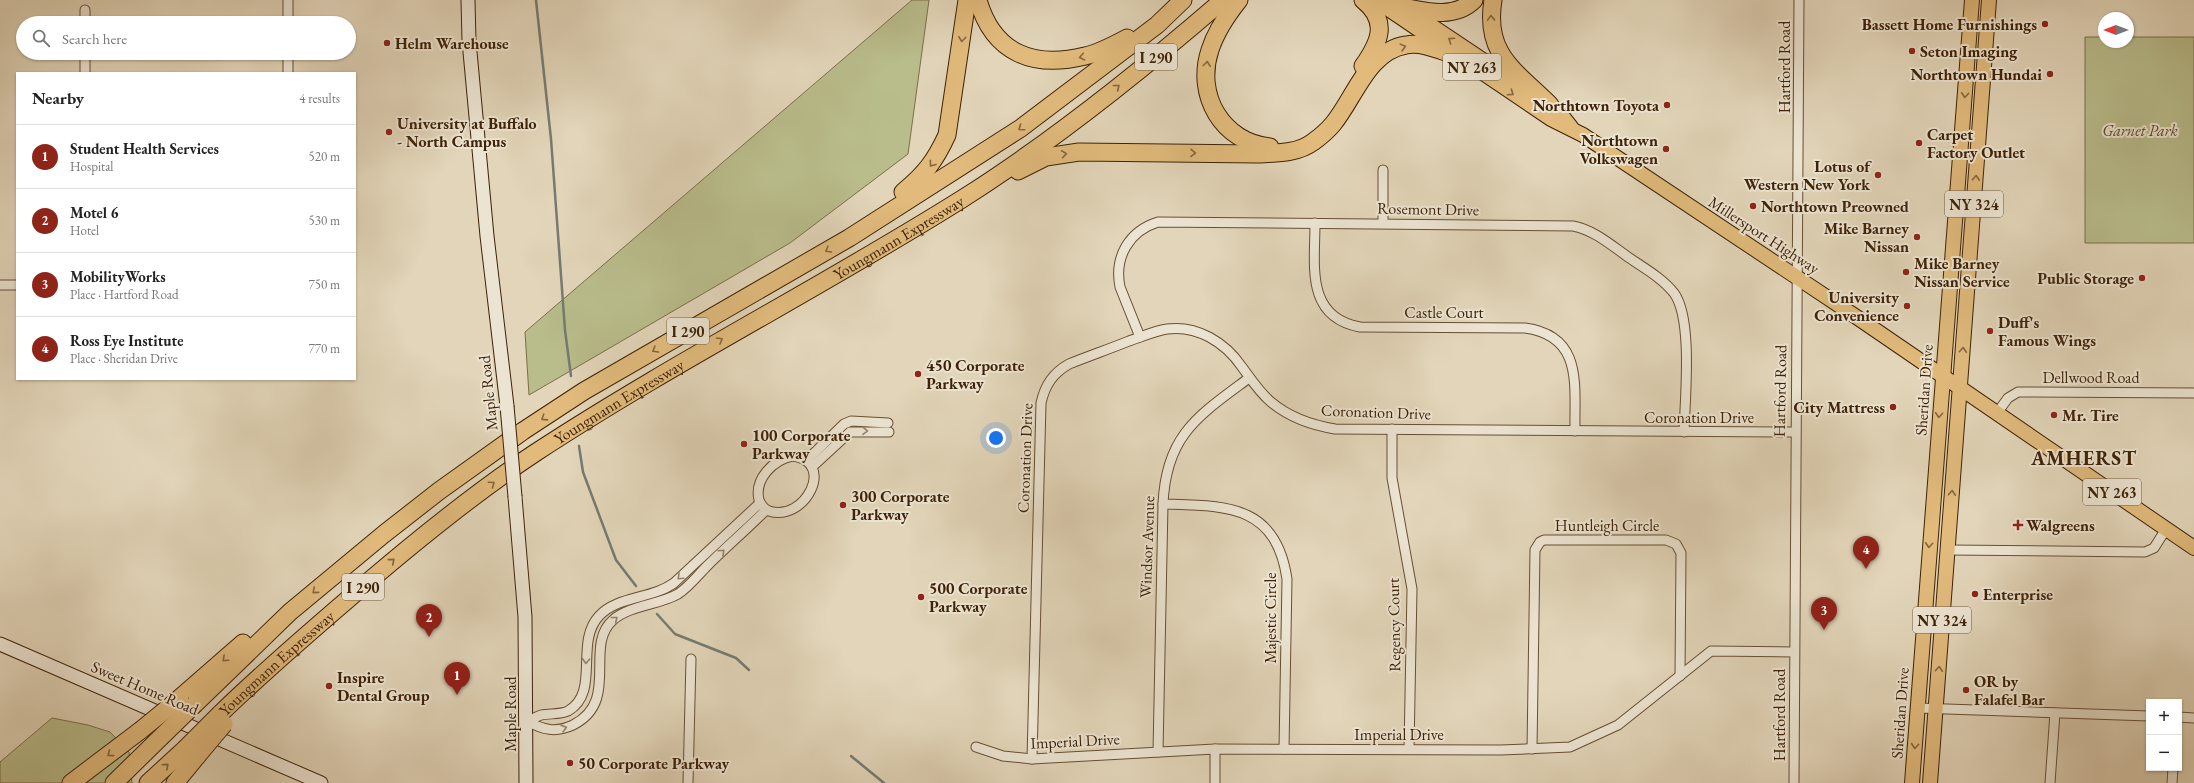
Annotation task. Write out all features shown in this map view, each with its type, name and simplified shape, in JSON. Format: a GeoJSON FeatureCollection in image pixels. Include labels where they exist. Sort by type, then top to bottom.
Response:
{"type":"FeatureCollection","features":[{"type":"Feature","properties":{"kind":"highway"},"geometry":{"type":"LineString","coordinates":[[849,238],[924,175],[938,156],[947,135],[967,0]]}},
{"type":"Feature","properties":{"kind":"highway"},"geometry":{"type":"LineString","coordinates":[[978,0],[983,18],[992,32],[1009,49],[1030,59],[1057,61],[1087,56],[1157,25]]}},
{"type":"Feature","properties":{"kind":"highway","name":"Youngmann Expressway"},"geometry":{"type":"LineString","coordinates":[[114,783],[160,738],[188,701],[250,637],[290,612],[384,534],[439,491],[523,431],[584,391],[849,238],[1021,128],[1157,25],[1182,0]]}},
{"type":"Feature","properties":{"kind":"highway","name":"Youngmann Expressway"},"geometry":{"type":"LineString","coordinates":[[148,783],[191,752],[268,670],[441,521],[533,454],[681,362],[855,264],[964,198],[1057,134],[1179,38],[1223,0]]}},
{"type":"Feature","properties":{"kind":"highway"},"geometry":{"type":"LineString","coordinates":[[1239,0],[1224,20],[1210,50],[1206,74],[1208,89],[1218,116],[1236,136],[1259,146],[1271,147],[1294,144],[1313,133],[1327,117],[1377,45],[1380,37],[1378,21],[1373,10],[1363,0]]}},
{"type":"Feature","properties":{"kind":"highway"},"geometry":{"type":"LineString","coordinates":[[1398,4],[1430,13],[1451,12],[1470,4],[1474,0]]}},
{"type":"Feature","properties":{"kind":"highway"},"geometry":{"type":"LineString","coordinates":[[1493,0],[1491,13],[1492,31],[1500,54],[1513,72],[1550,105]]}},
{"type":"Feature","properties":{"kind":"highway"},"geometry":{"type":"LineString","coordinates":[[964,198],[1046,157],[1061,154],[1079,152],[1257,154],[1286,153],[1300,149],[1312,143],[1333,124],[1369,69],[1379,58],[1392,50],[1407,45],[1423,45],[1454,56]]}},
{"type":"Feature","properties":{"kind":"highway"},"geometry":{"type":"LineString","coordinates":[[71,783],[141,730],[188,701]]}},
{"type":"Feature","properties":{"kind":"highway"},"geometry":{"type":"LineString","coordinates":[[175,783],[191,752]]}},
{"type":"Feature","properties":{"kind":"main road","name":"Maple Road"},"geometry":{"type":"LineString","coordinates":[[468,0],[469,41],[487,236],[507,406],[525,617],[527,721],[526,783]]}},
{"type":"Feature","properties":{"kind":"main road","name":"Millersport Highway"},"geometry":{"type":"LineString","coordinates":[[1375,0],[1454,56],[1551,119],[1573,128],[1797,277],[2194,548]]}},
{"type":"Feature","properties":{"kind":"main road","name":"Sheridan Drive"},"geometry":{"type":"LineString","coordinates":[[1912,783],[1972,0]]}},
{"type":"Feature","properties":{"kind":"main road","name":"NY 324"},"geometry":{"type":"LineString","coordinates":[[1930,783],[1989,0]]}},
{"type":"Feature","properties":{"kind":"main road","name":"Millersport Highway"},"geometry":{"type":"LineString","coordinates":[[1398,4],[1560,112],[1573,128]]}},
{"type":"Feature","properties":{"kind":"main road","name":"Sweet Home Road"},"geometry":{"type":"LineString","coordinates":[[0,644],[321,783]]}},
{"type":"Feature","properties":{"kind":"street"},"geometry":{"type":"LineString","coordinates":[[288,0],[288,16]]}},
{"type":"Feature","properties":{"kind":"street","name":"Hartford Road"},"geometry":{"type":"LineString","coordinates":[[1794,783],[1795,432],[1799,0]]}},
{"type":"Feature","properties":{"kind":"street"},"geometry":{"type":"LineString","coordinates":[[85,10],[85,16]]}},
{"type":"Feature","properties":{"kind":"street"},"geometry":{"type":"LineString","coordinates":[[85,60],[85,72]]}},
{"type":"Feature","properties":{"kind":"street"},"geometry":{"type":"LineString","coordinates":[[288,60],[288,72]]}},
{"type":"Feature","properties":{"kind":"street"},"geometry":{"type":"LineString","coordinates":[[1383,170],[1383,223]]}},
{"type":"Feature","properties":{"kind":"street","name":"Rosemont Drive"},"geometry":{"type":"LineString","coordinates":[[1140,337],[1120,287],[1118,269],[1119,260],[1128,242],[1141,229],[1154,223],[1168,221],[1573,226],[1592,232],[1663,281],[1675,294],[1680,304],[1686,325],[1684,432]]}},
{"type":"Feature","properties":{"kind":"street","name":"Castle Court"},"geometry":{"type":"LineString","coordinates":[[1315,223],[1316,289],[1323,305],[1335,317],[1360,327],[1525,328],[1544,332],[1564,348],[1573,364],[1575,431]]}},
{"type":"Feature","properties":{"kind":"street"},"geometry":{"type":"LineString","coordinates":[[0,285],[16,285]]}},
{"type":"Feature","properties":{"kind":"street","name":"Coronation Drive"},"geometry":{"type":"LineString","coordinates":[[1032,758],[1038,462],[1041,402],[1043,393],[1053,375],[1069,364],[1140,337],[1167,329],[1184,329],[1201,333],[1218,343],[1234,356],[1249,378],[1270,402],[1283,411],[1308,423],[1335,429],[1795,432]]}},
{"type":"Feature","properties":{"kind":"street","name":"Windsor Avenue"},"geometry":{"type":"LineString","coordinates":[[1158,752],[1163,504],[1167,470],[1177,444],[1186,431],[1208,409],[1249,378]]}},
{"type":"Feature","properties":{"kind":"street","name":"Dellwood Road"},"geometry":{"type":"LineString","coordinates":[[1997,413],[2008,398],[2018,392],[2194,393]]}},
{"type":"Feature","properties":{"kind":"street"},"geometry":{"type":"LineString","coordinates":[[810,464],[844,424],[851,421],[888,428]]}},
{"type":"Feature","properties":{"kind":"street","name":"Regency Court"},"geometry":{"type":"LineString","coordinates":[[1392,429],[1392,478],[1412,589],[1408,749]]}},
{"type":"Feature","properties":{"kind":"street"},"geometry":{"type":"LineString","coordinates":[[792,456],[810,464],[814,475],[812,489],[795,508],[789,511],[780,512],[763,506],[758,494],[760,479],[779,461],[792,456]]}},
{"type":"Feature","properties":{"kind":"street","name":"Majestic Circle"},"geometry":{"type":"LineString","coordinates":[[1163,504],[1217,506],[1240,512],[1261,524],[1279,549],[1285,566],[1287,579],[1284,749]]}},
{"type":"Feature","properties":{"kind":"street"},"geometry":{"type":"LineString","coordinates":[[527,721],[541,715],[566,711],[579,701],[585,683],[588,637],[594,623],[603,612],[666,589],[674,584],[763,506]]}},
{"type":"Feature","properties":{"kind":"street"},"geometry":{"type":"LineString","coordinates":[[527,721],[539,728],[552,730],[569,726],[586,715],[596,701],[599,690],[602,642],[606,630],[614,619],[668,598],[687,587],[763,506]]}},
{"type":"Feature","properties":{"kind":"street"},"geometry":{"type":"LineString","coordinates":[[1948,550],[2145,552],[2154,548],[2166,529]]}},
{"type":"Feature","properties":{"kind":"street","name":"Huntleigh Circle"},"geometry":{"type":"LineString","coordinates":[[1532,749],[1535,550],[1540,542],[1544,540],[1666,540],[1676,544],[1681,553],[1680,676]]}},
{"type":"Feature","properties":{"kind":"street"},"geometry":{"type":"LineString","coordinates":[[638,598],[641,608]]}},
{"type":"Feature","properties":{"kind":"street","name":"Imperial Drive"},"geometry":{"type":"LineString","coordinates":[[976,747],[1003,756],[1032,758],[1216,749],[1532,749],[1570,747],[1618,725],[1711,651],[1794,652]]}},
{"type":"Feature","properties":{"kind":"street"},"geometry":{"type":"LineString","coordinates":[[688,783],[690,659]]}},
{"type":"Feature","properties":{"kind":"street"},"geometry":{"type":"LineString","coordinates":[[1918,708],[2146,716]]}},
{"type":"Feature","properties":{"kind":"street"},"geometry":{"type":"LineString","coordinates":[[2050,783],[2055,712]]}},
{"type":"Feature","properties":{"kind":"street"},"geometry":{"type":"LineString","coordinates":[[2182,717],[2194,718]]}},
{"type":"Feature","properties":{"kind":"street"},"geometry":{"type":"LineString","coordinates":[[1215,783],[1216,749]]}},
{"type":"Feature","properties":{"kind":"street"},"geometry":{"type":"LineString","coordinates":[[2172,783],[2173,771]]}},
{"type":"Feature","properties":{"kind":"green space"},"geometry":{"type":"Polygon","coordinates":[[[912,0],[929,0],[908,154],[790,243],[529,395],[525,332],[912,0]]]}},
{"type":"Feature","properties":{"kind":"green space","name":"Garnet Park"},"geometry":{"type":"Polygon","coordinates":[[[2085,37],[2098,37],[2098,48],[2134,48],[2134,37],[2194,37],[2194,243],[2085,243],[2085,37]]]}},
{"type":"Feature","properties":{"kind":"green space"},"geometry":{"type":"Polygon","coordinates":[[[52,718],[88,725],[110,732],[129,752],[132,783],[0,783],[0,762],[52,718]]]}},
{"type":"Feature","properties":{"kind":"waterway"},"geometry":{"type":"LineString","coordinates":[[536,0],[551,139],[565,330],[571,376]]}},
{"type":"Feature","properties":{"kind":"waterway"},"geometry":{"type":"LineString","coordinates":[[579,446],[583,472],[616,560],[636,586]]}},
{"type":"Feature","properties":{"kind":"waterway"},"geometry":{"type":"LineString","coordinates":[[657,614],[675,634],[736,658],[749,670]]}},
{"type":"Feature","properties":{"kind":"waterway"},"geometry":{"type":"LineString","coordinates":[[851,756],[884,783]]}},
{"type":"Feature","properties":{"kind":"place","name":"Bassett Home Furnishings"},"geometry":{"type":"Point","coordinates":[2045,24]}},
{"type":"Feature","properties":{"kind":"place","name":"Helm Warehouse"},"geometry":{"type":"Point","coordinates":[387,43]}},
{"type":"Feature","properties":{"kind":"place","name":"Seton Imaging"},"geometry":{"type":"Point","coordinates":[1912,51]}},
{"type":"Feature","properties":{"kind":"place","name":"Northtown Hundai"},"geometry":{"type":"Point","coordinates":[2050,74]}},
{"type":"Feature","properties":{"kind":"place","name":"Northtown Toyota"},"geometry":{"type":"Point","coordinates":[1667,105]}},
{"type":"Feature","properties":{"kind":"place","name":"University at Buffalo - North Campus"},"geometry":{"type":"Point","coordinates":[389,132]}},
{"type":"Feature","properties":{"kind":"place","name":"Carpet Factory Outlet"},"geometry":{"type":"Point","coordinates":[1919,143]}},
{"type":"Feature","properties":{"kind":"place","name":"Northtown Volkswagen"},"geometry":{"type":"Point","coordinates":[1666,149]}},
{"type":"Feature","properties":{"kind":"place","name":"Lotus of Western New York"},"geometry":{"type":"Point","coordinates":[1878,175]}},
{"type":"Feature","properties":{"kind":"place","name":"Northtown Preowned"},"geometry":{"type":"Point","coordinates":[1753,206]}},
{"type":"Feature","properties":{"kind":"place","name":"Mike Barney Nissan"},"geometry":{"type":"Point","coordinates":[1917,237]}},
{"type":"Feature","properties":{"kind":"place","name":"Mike Barney Nissan Service"},"geometry":{"type":"Point","coordinates":[1906,272]}},
{"type":"Feature","properties":{"kind":"place","name":"Public Storage"},"geometry":{"type":"Point","coordinates":[2142,278]}},
{"type":"Feature","properties":{"kind":"place","name":"University Convenience"},"geometry":{"type":"Point","coordinates":[1907,306]}},
{"type":"Feature","properties":{"kind":"place","name":"Duff's Famous Wings"},"geometry":{"type":"Point","coordinates":[1990,331]}},
{"type":"Feature","properties":{"kind":"place","name":"450 Corporate Parkway"},"geometry":{"type":"Point","coordinates":[918,374]}},
{"type":"Feature","properties":{"kind":"place","name":"City Mattress"},"geometry":{"type":"Point","coordinates":[1893,407]}},
{"type":"Feature","properties":{"kind":"place","name":"Mr. Tire"},"geometry":{"type":"Point","coordinates":[2054,415]}},
{"type":"Feature","properties":{"kind":"place","name":"100 Corporate Parkway"},"geometry":{"type":"Point","coordinates":[744,444]}},
{"type":"Feature","properties":{"kind":"place","name":"300 Corporate Parkway"},"geometry":{"type":"Point","coordinates":[843,505]}},
{"type":"Feature","properties":{"kind":"place","name":"Walgreens"},"geometry":{"type":"Point","coordinates":[2018,525]}},
{"type":"Feature","properties":{"kind":"place","name":"Ross Eye Institute"},"geometry":{"type":"Point","coordinates":[1866,569]}},
{"type":"Feature","properties":{"kind":"place","name":"Enterprise"},"geometry":{"type":"Point","coordinates":[1975,594]}},
{"type":"Feature","properties":{"kind":"place","name":"500 Corporate Parkway"},"geometry":{"type":"Point","coordinates":[921,597]}},
{"type":"Feature","properties":{"kind":"place","name":"MobilityWorks"},"geometry":{"type":"Point","coordinates":[1824,630]}},
{"type":"Feature","properties":{"kind":"place","name":"Motel 6"},"geometry":{"type":"Point","coordinates":[429,637]}},
{"type":"Feature","properties":{"kind":"place","name":"Inspire Dental Group"},"geometry":{"type":"Point","coordinates":[329,686]}},
{"type":"Feature","properties":{"kind":"place","name":"OR by Falafel Bar"},"geometry":{"type":"Point","coordinates":[1966,690]}},
{"type":"Feature","properties":{"kind":"place","name":"Student Health Services"},"geometry":{"type":"Point","coordinates":[457,695]}},
{"type":"Feature","properties":{"kind":"place","name":"50 Corporate Parkway"},"geometry":{"type":"Point","coordinates":[570,763]}},
{"type":"Feature","properties":{"kind":"district","name":"AMHERST"},"geometry":{"type":"Point","coordinates":[2084,458]}}]}
